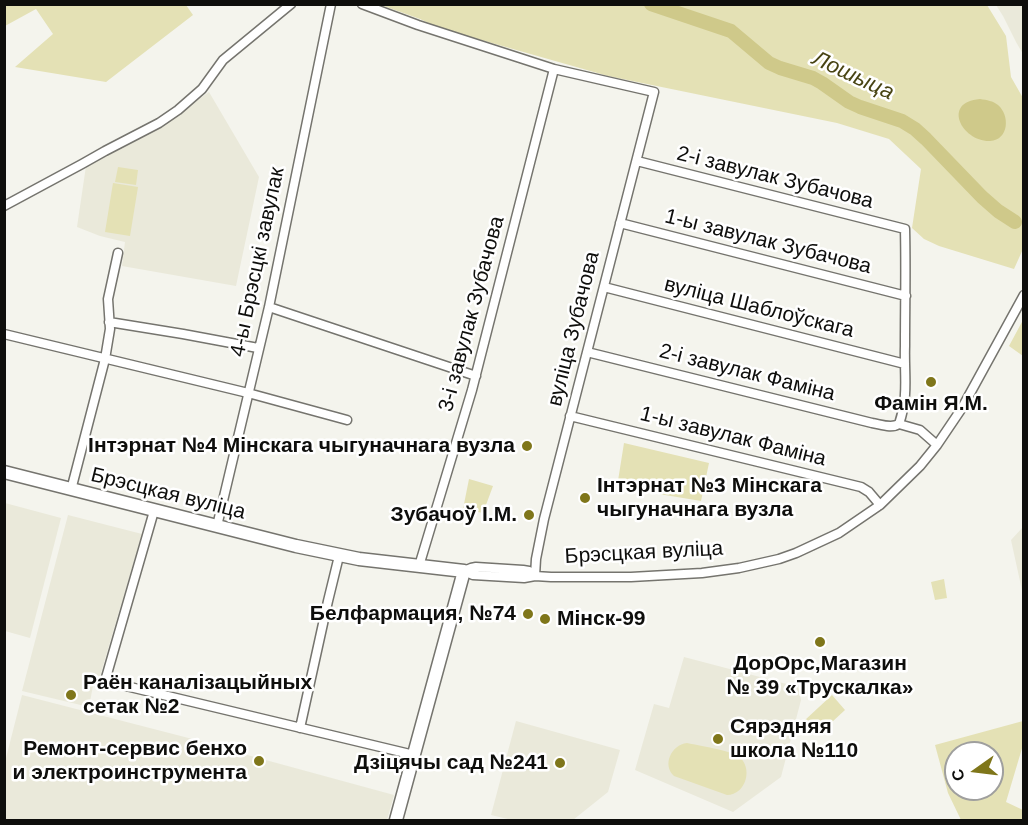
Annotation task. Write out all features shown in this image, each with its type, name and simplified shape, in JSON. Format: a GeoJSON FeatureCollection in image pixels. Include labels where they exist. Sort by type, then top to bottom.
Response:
{"type":"FeatureCollection","features":[{"type":"Feature","properties":{"kind":"street"},"geometry":{"type":"LineString","coordinates":[[4,206],[159,123],[178,110],[202,89],[223,60],[291,4]]}},
{"type":"Feature","properties":{"kind":"street","name":"4-ы Брэсцкі завулак"},"geometry":{"type":"LineString","coordinates":[[216,526],[269,307],[331,4]]}},
{"type":"Feature","properties":{"kind":"street"},"geometry":{"type":"LineString","coordinates":[[362,4],[436,31],[554,69]]}},
{"type":"Feature","properties":{"kind":"street","name":"вуліца Зубачова"},"geometry":{"type":"LineString","coordinates":[[535,576],[544,519],[654,92],[554,69]]}},
{"type":"Feature","properties":{"kind":"street","name":"3-і завулак Зубачова"},"geometry":{"type":"LineString","coordinates":[[420,566],[476,376],[554,69]]}},
{"type":"Feature","properties":{"kind":"street","name":"2-і завулак Зубачова"},"geometry":{"type":"LineString","coordinates":[[637,161],[905,229],[906,296]]}},
{"type":"Feature","properties":{"kind":"street","name":"1-ы завулак Зубачова"},"geometry":{"type":"LineString","coordinates":[[620,224],[906,296]]}},
{"type":"Feature","properties":{"kind":"street"},"geometry":{"type":"LineString","coordinates":[[70,490],[105,359],[110,329],[108,299],[118,253]]}},
{"type":"Feature","properties":{"kind":"street","name":"вуліца Шаблоўскага"},"geometry":{"type":"LineString","coordinates":[[604,287],[905,364]]}},
{"type":"Feature","properties":{"kind":"street","name":"Брэсцкая вуліца"},"geometry":{"type":"LineString","coordinates":[[4,472],[339,556],[465,571],[476,567],[523,570],[535,576],[551,577],[642,577],[739,568],[796,553],[839,533],[880,505],[937,446],[962,408],[1023,295]]}},
{"type":"Feature","properties":{"kind":"street"},"geometry":{"type":"LineString","coordinates":[[906,296],[906,392],[899,424],[920,430],[937,446]]}},
{"type":"Feature","properties":{"kind":"street"},"geometry":{"type":"LineString","coordinates":[[269,307],[476,376]]}},
{"type":"Feature","properties":{"kind":"street"},"geometry":{"type":"LineString","coordinates":[[109,322],[258,348]]}},
{"type":"Feature","properties":{"kind":"street"},"geometry":{"type":"LineString","coordinates":[[4,334],[248,393],[348,420]]}},
{"type":"Feature","properties":{"kind":"street","name":"2-і завулак Фаміна"},"geometry":{"type":"LineString","coordinates":[[587,352],[872,423],[892,426],[899,424]]}},
{"type":"Feature","properties":{"kind":"street","name":"1-ы завулак Фаміна"},"geometry":{"type":"LineString","coordinates":[[570,416],[861,487],[869,492],[880,505]]}},
{"type":"Feature","properties":{"kind":"street"},"geometry":{"type":"LineString","coordinates":[[154,511],[105,681],[414,755]]}},
{"type":"Feature","properties":{"kind":"street"},"geometry":{"type":"LineString","coordinates":[[300,728],[339,556]]}},
{"type":"Feature","properties":{"kind":"street"},"geometry":{"type":"LineString","coordinates":[[396,820],[465,571]]}},
{"type":"Feature","properties":{"kind":"shaded area"},"geometry":{"type":"Polygon","coordinates":[[[4,5],[186,5],[193,15],[106,82],[15,67],[53,34],[36,9],[5,26],[4,5]]]}},
{"type":"Feature","properties":{"kind":"shaded area"},"geometry":{"type":"Polygon","coordinates":[[[381,5],[987,5],[1006,36],[1011,77],[1023,98],[1023,249],[1014,269],[939,246],[924,239],[912,228],[921,169],[889,139],[837,123],[608,76],[439,28],[381,5]]]}},
{"type":"Feature","properties":{"kind":"shaded area"},"geometry":{"type":"Polygon","coordinates":[[[996,5],[1023,5],[1023,54],[1003,16],[996,5]]]}},
{"type":"Feature","properties":{"kind":"shaded area"},"geometry":{"type":"Polygon","coordinates":[[[209,92],[259,177],[236,286],[122,266],[125,242],[77,227],[86,166],[161,126],[209,92]]]}},
{"type":"Feature","properties":{"kind":"shaded area"},"geometry":{"type":"Polygon","coordinates":[[[980,99],[990,101],[1002,109],[1006,126],[1004,132],[996,140],[980,140],[964,129],[960,122],[961,107],[968,102],[980,99]]]}},
{"type":"Feature","properties":{"kind":"shaded area"},"geometry":{"type":"Polygon","coordinates":[[[118,167],[138,170],[136,185],[115,182],[118,167]]]}},
{"type":"Feature","properties":{"kind":"shaded area"},"geometry":{"type":"Polygon","coordinates":[[[113,183],[138,187],[130,236],[105,232],[113,183]]]}},
{"type":"Feature","properties":{"kind":"shaded area"},"geometry":{"type":"Polygon","coordinates":[[[1023,320],[1023,356],[1009,346],[1023,320]]]}},
{"type":"Feature","properties":{"kind":"shaded area"},"geometry":{"type":"Polygon","coordinates":[[[624,443],[709,463],[701,501],[617,487],[624,443]]]}},
{"type":"Feature","properties":{"kind":"shaded area"},"geometry":{"type":"Polygon","coordinates":[[[469,479],[493,486],[483,513],[463,509],[469,479]]]}},
{"type":"Feature","properties":{"kind":"shaded area"},"geometry":{"type":"Polygon","coordinates":[[[5,503],[61,518],[30,638],[5,631],[5,503]]]}},
{"type":"Feature","properties":{"kind":"shaded area"},"geometry":{"type":"Polygon","coordinates":[[[68,515],[142,534],[100,676],[95,675],[89,707],[22,691],[68,515]]]}},
{"type":"Feature","properties":{"kind":"shaded area"},"geometry":{"type":"Polygon","coordinates":[[[1023,527],[1023,595],[1011,540],[1023,527]]]}},
{"type":"Feature","properties":{"kind":"shaded area"},"geometry":{"type":"Polygon","coordinates":[[[944,579],[947,598],[935,600],[931,582],[944,579]]]}},
{"type":"Feature","properties":{"kind":"shaded area","name":"Сярэдняя школа №110"},"geometry":{"type":"Polygon","coordinates":[[[684,657],[798,687],[801,700],[781,777],[733,812],[635,770],[654,704],[669,708],[684,657]]]}},
{"type":"Feature","properties":{"kind":"shaded area"},"geometry":{"type":"Polygon","coordinates":[[[22,695],[204,742],[394,795],[387,820],[5,820],[5,762],[22,695]]]}},
{"type":"Feature","properties":{"kind":"shaded area"},"geometry":{"type":"Polygon","coordinates":[[[832,695],[845,710],[818,735],[805,720],[832,695]]]}},
{"type":"Feature","properties":{"kind":"shaded area","name":"Дзіцячы сад №241"},"geometry":{"type":"Polygon","coordinates":[[[516,721],[620,750],[608,792],[573,820],[512,820],[491,815],[516,721]]]}},
{"type":"Feature","properties":{"kind":"shaded area"},"geometry":{"type":"Polygon","coordinates":[[[1023,721],[1023,745],[1006,802],[1023,810],[1023,820],[961,820],[952,801],[1004,801],[1004,741],[950,741],[1023,721]]]}},
{"type":"Feature","properties":{"kind":"shaded area"},"geometry":{"type":"Polygon","coordinates":[[[687,743],[722,750],[738,756],[743,761],[747,773],[743,786],[734,794],[727,795],[674,776],[670,772],[670,756],[677,747],[687,743]]]}},
{"type":"Feature","properties":{"kind":"shaded area"},"geometry":{"type":"Polygon","coordinates":[[[944,743],[944,778],[935,745],[944,743]]]}},
{"type":"Feature","properties":{"kind":"waterway","name":"Лошыца"},"geometry":{"type":"LineString","coordinates":[[651,4],[731,31],[769,63],[813,78],[860,107],[902,121],[926,139],[982,197],[1015,222]]}},
{"type":"Feature","properties":{"kind":"place","name":"Фамін Я.М."},"geometry":{"type":"Point","coordinates":[931,382]}},
{"type":"Feature","properties":{"kind":"place","name":"Інтэрнат №4 Мінскага чыгуначнага вузла"},"geometry":{"type":"Point","coordinates":[527,446]}},
{"type":"Feature","properties":{"kind":"place","name":"Інтэрнат №3 Мінскага чыгуначнага вузла"},"geometry":{"type":"Point","coordinates":[585,498]}},
{"type":"Feature","properties":{"kind":"place","name":"Зубачоў І.М."},"geometry":{"type":"Point","coordinates":[529,515]}},
{"type":"Feature","properties":{"kind":"place","name":"Белфармация, №74"},"geometry":{"type":"Point","coordinates":[528,614]}},
{"type":"Feature","properties":{"kind":"place","name":"Мінск-99"},"geometry":{"type":"Point","coordinates":[545,619]}},
{"type":"Feature","properties":{"kind":"place","name":"ДорОрс,Магазин № 39 «Трускалка»"},"geometry":{"type":"Point","coordinates":[820,642]}},
{"type":"Feature","properties":{"kind":"place","name":"Раён каналізацыйных сетак №2"},"geometry":{"type":"Point","coordinates":[71,695]}},
{"type":"Feature","properties":{"kind":"place","name":"Сярэдняя школа №110"},"geometry":{"type":"Point","coordinates":[718,739]}},
{"type":"Feature","properties":{"kind":"place","name":"Ремонт-сервис бенхо и электроинструмента"},"geometry":{"type":"Point","coordinates":[259,761]}},
{"type":"Feature","properties":{"kind":"place","name":"Дзіцячы сад №241"},"geometry":{"type":"Point","coordinates":[560,763]}}]}
